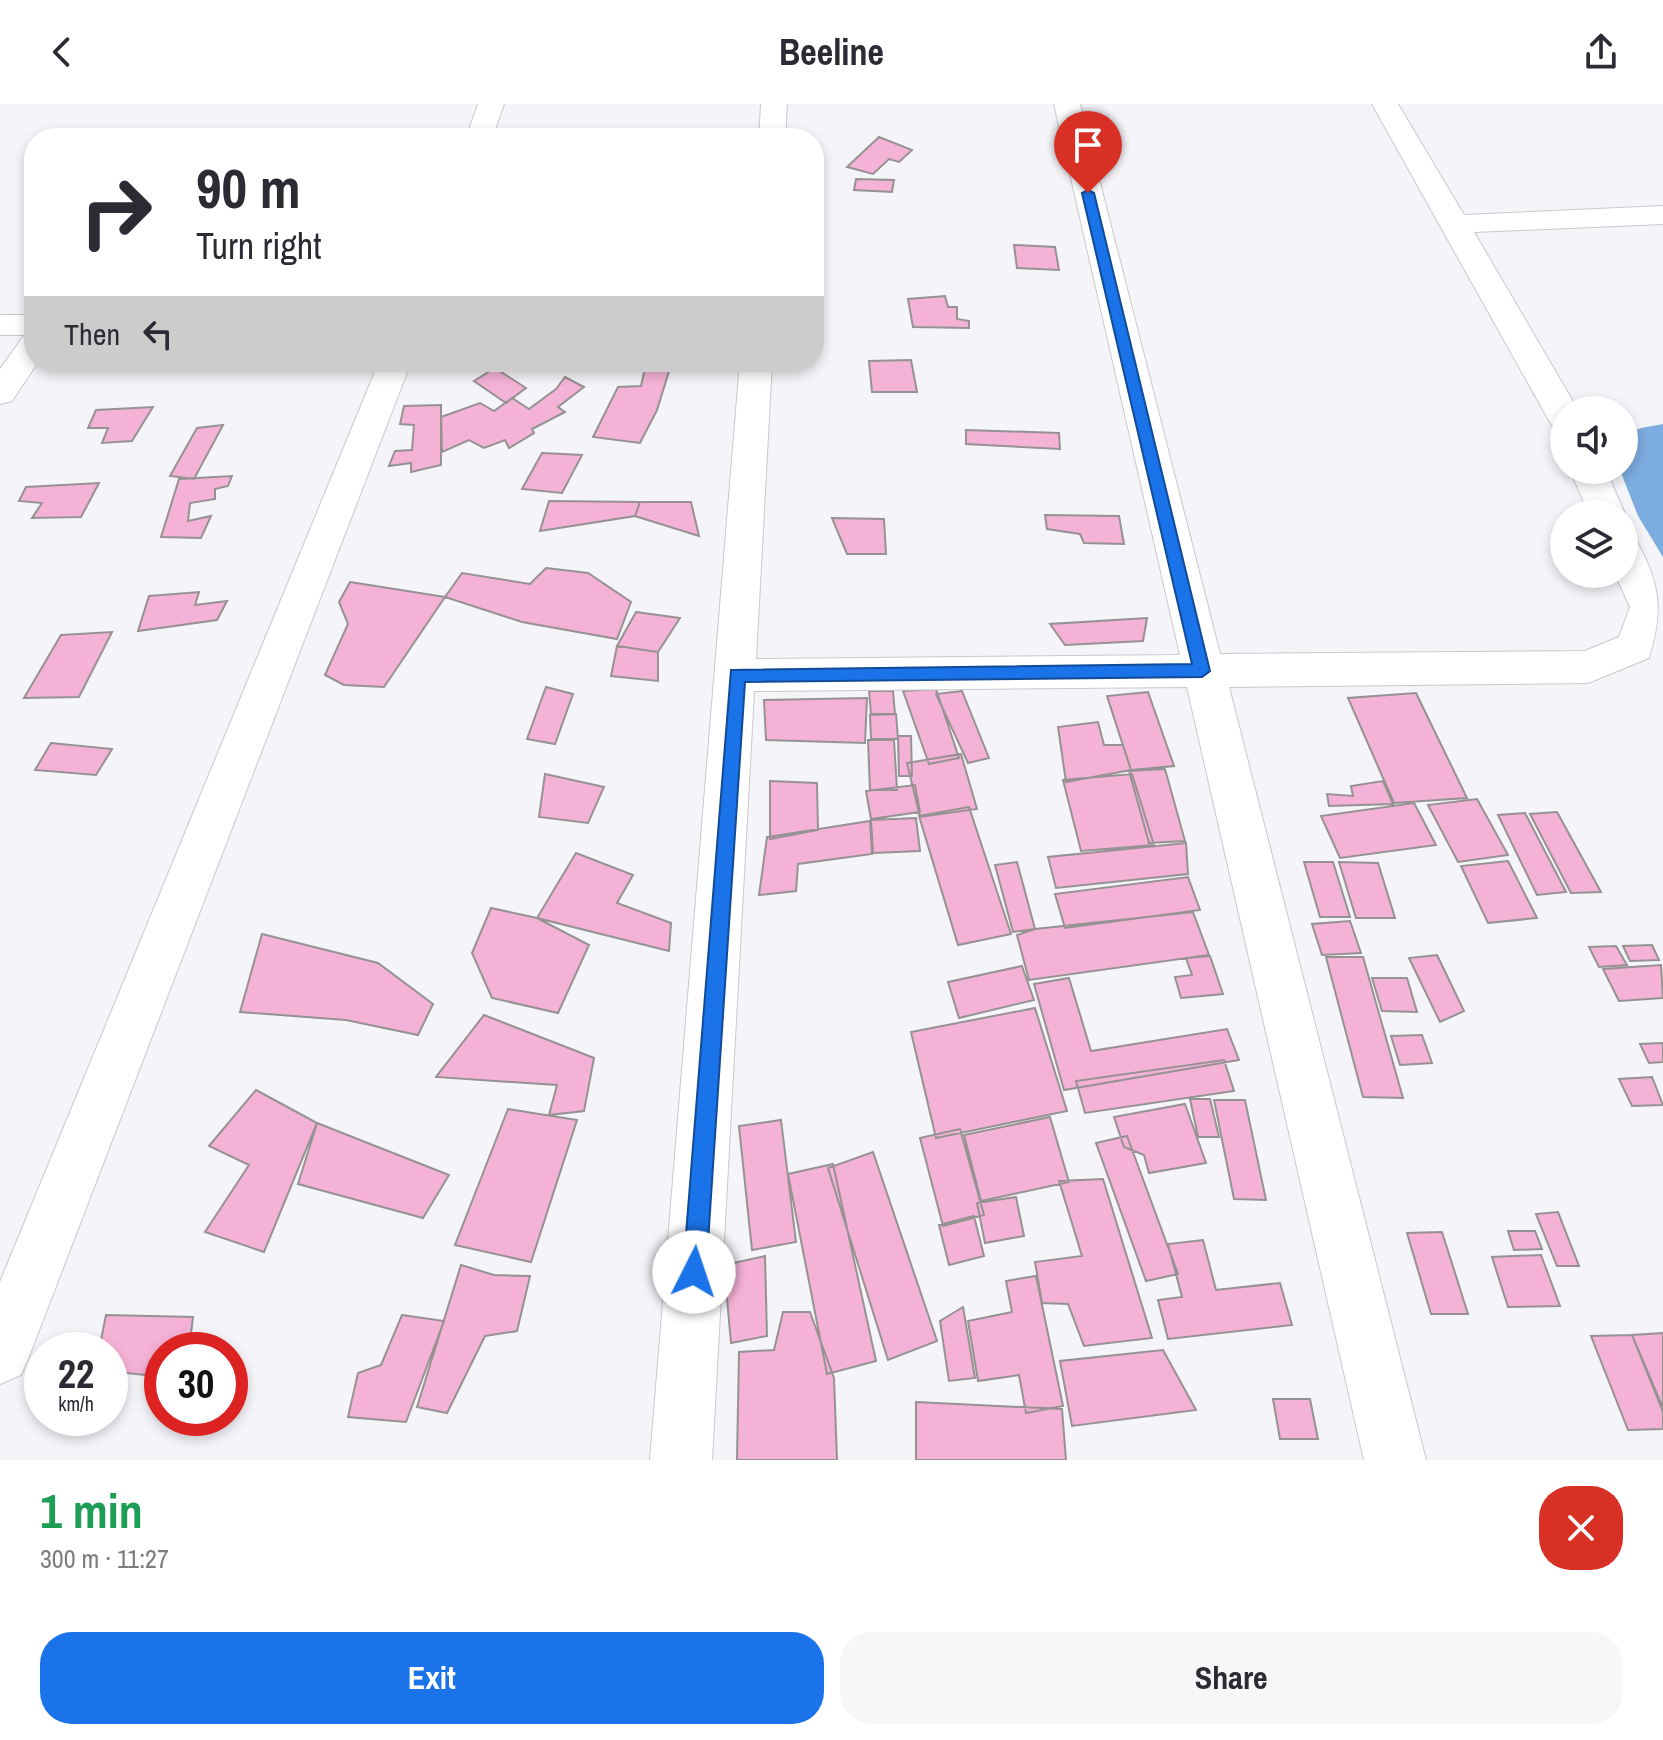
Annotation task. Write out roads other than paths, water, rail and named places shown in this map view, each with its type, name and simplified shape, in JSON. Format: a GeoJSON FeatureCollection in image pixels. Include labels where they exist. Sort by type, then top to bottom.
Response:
{"type":"FeatureCollection","features":[{"type":"Feature","properties":{"kind":"street"},"geometry":{"type":"LineString","coordinates":[[483,128],[491,104]]}},
{"type":"Feature","properties":{"kind":"street"},"geometry":{"type":"LineString","coordinates":[[773,128],[774,104]]}},
{"type":"Feature","properties":{"kind":"street"},"geometry":{"type":"LineString","coordinates":[[1067,104],[1395,1460]]}},
{"type":"Feature","properties":{"kind":"street"},"geometry":{"type":"LineString","coordinates":[[1385,104],[1552,396]]}},
{"type":"Feature","properties":{"kind":"street"},"geometry":{"type":"LineString","coordinates":[[1455,224],[1663,215]]}},
{"type":"Feature","properties":{"kind":"street"},"geometry":{"type":"LineString","coordinates":[[0,325],[24,325]]}},
{"type":"Feature","properties":{"kind":"street"},"geometry":{"type":"LineString","coordinates":[[0,393],[24,358]]}},
{"type":"Feature","properties":{"kind":"street"},"geometry":{"type":"LineString","coordinates":[[0,1354],[391,372]]}},
{"type":"Feature","properties":{"kind":"street"},"geometry":{"type":"LineString","coordinates":[[681,1460],[755,372]]}},
{"type":"Feature","properties":{"kind":"street"},"geometry":{"type":"LineString","coordinates":[[737,675],[1588,667],[1635,647],[1650,607],[1638,582]]}},
{"type":"Feature","properties":{"kind":"water"},"geometry":{"type":"Polygon","coordinates":[[[1663,424],[1663,557],[1638,516],[1638,500],[1632,500],[1625,484],[1638,484],[1638,429],[1663,424]]]}}]}
